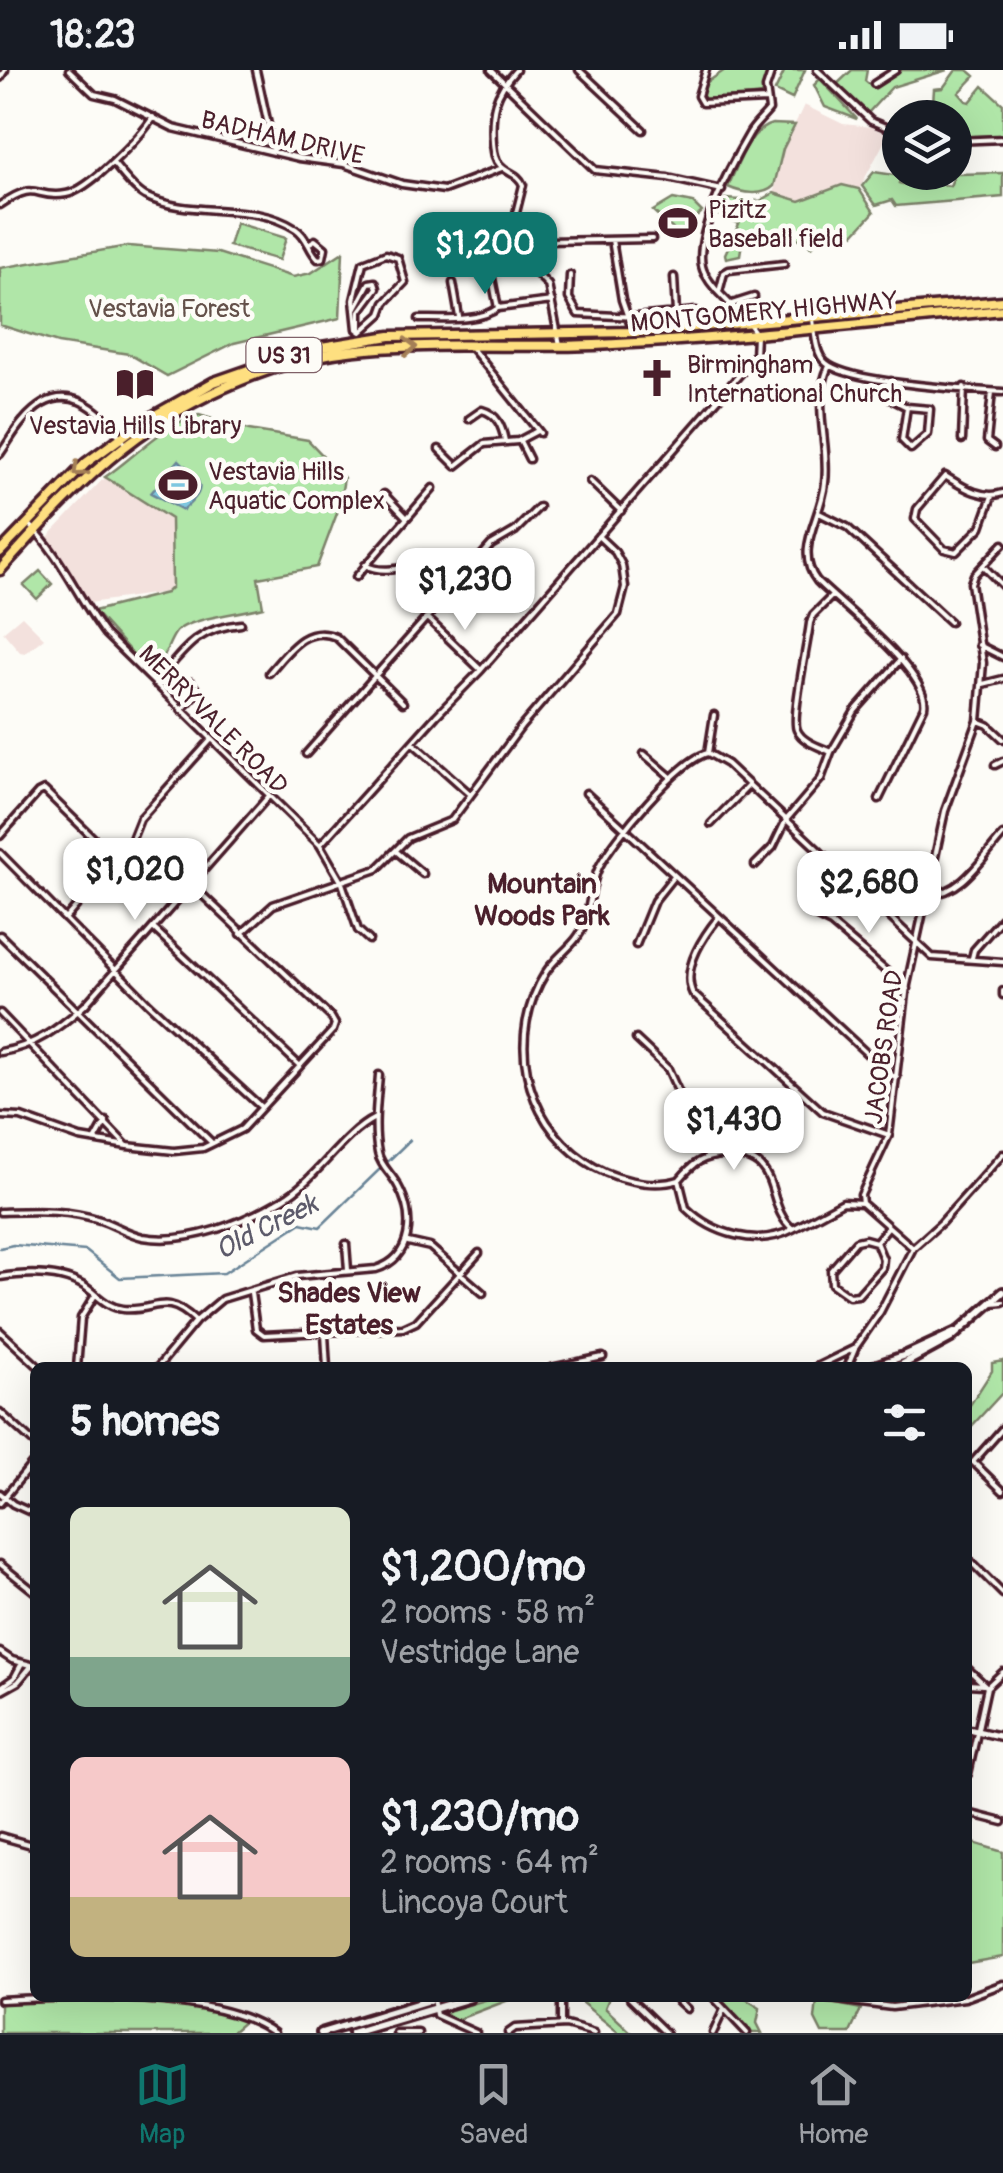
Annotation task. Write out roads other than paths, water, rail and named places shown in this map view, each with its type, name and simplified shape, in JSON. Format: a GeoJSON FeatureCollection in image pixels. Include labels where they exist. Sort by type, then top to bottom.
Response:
{"type":"FeatureCollection","features":[{"type":"Feature","properties":{"kind":"main road","name":"MONTGOMERY HIGHWAY"},"geometry":{"type":"LineString","coordinates":[[0,570],[76,489],[126,445],[173,416],[254,377],[361,340],[471,347],[756,334],[1003,302]]}},
{"type":"Feature","properties":{"kind":"main road","name":"MONTGOMERY HIGHWAY"},"geometry":{"type":"LineString","coordinates":[[1,551],[60,488],[120,436],[214,382],[278,357],[361,340],[633,332],[750,322],[814,324],[1003,310]]}},
{"type":"Feature","properties":{"kind":"main road"},"geometry":{"type":"LineString","coordinates":[[470,336],[471,347]]}},
{"type":"Feature","properties":{"kind":"main road"},"geometry":{"type":"LineString","coordinates":[[1,551],[10,559]]}},
{"type":"Feature","properties":{"kind":"main road"},"geometry":{"type":"LineString","coordinates":[[908,1362],[934,1349],[1003,1292]]}},
{"type":"Feature","properties":{"kind":"main road"},"geometry":{"type":"LineString","coordinates":[[885,1362],[957,1331]]}},
{"type":"Feature","properties":{"kind":"main road"},"geometry":{"type":"LineString","coordinates":[[321,2033],[421,2002]]}},
{"type":"Feature","properties":{"kind":"main road"},"geometry":{"type":"LineString","coordinates":[[352,2033],[374,2030],[456,2002]]}},
{"type":"Feature","properties":{"kind":"street"},"geometry":{"type":"LineString","coordinates":[[0,78],[5,70]]}},
{"type":"Feature","properties":{"kind":"street","name":"BADHAM DRIVE"},"geometry":{"type":"LineString","coordinates":[[69,70],[94,94],[115,99],[190,134],[344,164],[374,177],[432,190],[453,188],[502,168]]}},
{"type":"Feature","properties":{"kind":"street"},"geometry":{"type":"LineString","coordinates":[[256,70],[274,152]]}},
{"type":"Feature","properties":{"kind":"street"},"geometry":{"type":"LineString","coordinates":[[491,70],[595,170],[668,178],[722,190]]}},
{"type":"Feature","properties":{"kind":"street"},"geometry":{"type":"LineString","coordinates":[[516,70],[494,99],[494,156],[523,185],[512,229],[512,249],[548,286],[560,345]]}},
{"type":"Feature","properties":{"kind":"street"},"geometry":{"type":"LineString","coordinates":[[579,70],[643,130]]}},
{"type":"Feature","properties":{"kind":"street"},"geometry":{"type":"LineString","coordinates":[[706,70],[698,96],[702,103],[766,100]]}},
{"type":"Feature","properties":{"kind":"street"},"geometry":{"type":"LineString","coordinates":[[320,845],[481,670],[754,357],[756,334],[750,322],[706,276],[700,258],[702,238],[722,190],[751,130],[769,110],[766,100],[772,70]]}},
{"type":"Feature","properties":{"kind":"street"},"geometry":{"type":"LineString","coordinates":[[817,70],[871,121],[882,126]]}},
{"type":"Feature","properties":{"kind":"street"},"geometry":{"type":"LineString","coordinates":[[874,84],[896,70]]}},
{"type":"Feature","properties":{"kind":"street"},"geometry":{"type":"LineString","coordinates":[[0,205],[26,190],[70,194],[112,163],[143,134],[152,118]]}},
{"type":"Feature","properties":{"kind":"street"},"geometry":{"type":"LineString","coordinates":[[972,140],[1003,139]]}},
{"type":"Feature","properties":{"kind":"street"},"geometry":{"type":"LineString","coordinates":[[112,163],[142,194],[165,203],[274,218],[296,229],[308,244]]}},
{"type":"Feature","properties":{"kind":"street"},"geometry":{"type":"LineString","coordinates":[[539,226],[548,241],[652,239]]}},
{"type":"Feature","properties":{"kind":"street"},"geometry":{"type":"LineString","coordinates":[[612,239],[622,300],[633,332]]}},
{"type":"Feature","properties":{"kind":"street"},"geometry":{"type":"LineString","coordinates":[[386,254],[398,258],[403,286],[391,296],[361,340],[354,310],[364,262],[386,254]]}},
{"type":"Feature","properties":{"kind":"street"},"geometry":{"type":"LineString","coordinates":[[720,292],[724,273],[729,270],[784,264]]}},
{"type":"Feature","properties":{"kind":"street"},"geometry":{"type":"LineString","coordinates":[[570,274],[569,298],[578,314],[629,316],[696,311]]}},
{"type":"Feature","properties":{"kind":"street"},"geometry":{"type":"LineString","coordinates":[[674,277],[676,313]]}},
{"type":"Feature","properties":{"kind":"street"},"geometry":{"type":"LineString","coordinates":[[492,278],[498,308]]}},
{"type":"Feature","properties":{"kind":"street"},"geometry":{"type":"LineString","coordinates":[[354,310],[369,282],[375,282],[377,288],[360,310],[361,340]]}},
{"type":"Feature","properties":{"kind":"street"},"geometry":{"type":"LineString","coordinates":[[453,283],[459,317]]}},
{"type":"Feature","properties":{"kind":"street"},"geometry":{"type":"LineString","coordinates":[[732,304],[754,297]]}},
{"type":"Feature","properties":{"kind":"street"},"geometry":{"type":"LineString","coordinates":[[419,319],[491,313],[498,308],[552,301]]}},
{"type":"Feature","properties":{"kind":"street"},"geometry":{"type":"LineString","coordinates":[[814,324],[821,356],[829,366],[891,381],[1003,392]]}},
{"type":"Feature","properties":{"kind":"street"},"geometry":{"type":"LineString","coordinates":[[439,449],[456,466],[476,448],[505,440],[520,441],[539,432],[471,347]]}},
{"type":"Feature","properties":{"kind":"street"},"geometry":{"type":"LineString","coordinates":[[829,366],[820,392],[826,478],[806,559],[812,574],[832,596],[900,659],[921,684],[925,702],[879,798]]}},
{"type":"Feature","properties":{"kind":"street"},"geometry":{"type":"LineString","coordinates":[[891,381],[891,399],[930,409],[928,434],[910,449],[902,440],[907,406]]}},
{"type":"Feature","properties":{"kind":"street"},"geometry":{"type":"LineString","coordinates":[[962,440],[964,388]]}},
{"type":"Feature","properties":{"kind":"street"},"geometry":{"type":"LineString","coordinates":[[992,392],[987,440],[995,447]]}},
{"type":"Feature","properties":{"kind":"street"},"geometry":{"type":"LineString","coordinates":[[0,454],[28,415],[62,398],[94,407],[126,445]]}},
{"type":"Feature","properties":{"kind":"street"},"geometry":{"type":"LineString","coordinates":[[469,419],[482,410],[489,412],[505,440]]}},
{"type":"Feature","properties":{"kind":"street"},"geometry":{"type":"LineString","coordinates":[[520,441],[529,459]]}},
{"type":"Feature","properties":{"kind":"street"},"geometry":{"type":"LineString","coordinates":[[992,496],[982,527],[956,552],[944,549],[915,519],[917,509],[945,476],[968,490],[992,496],[1003,493]]}},
{"type":"Feature","properties":{"kind":"street"},"geometry":{"type":"LineString","coordinates":[[590,481],[621,511]]}},
{"type":"Feature","properties":{"kind":"street"},"geometry":{"type":"LineString","coordinates":[[356,577],[434,488]]}},
{"type":"Feature","properties":{"kind":"street"},"geometry":{"type":"LineString","coordinates":[[384,494],[408,518]]}},
{"type":"Feature","properties":{"kind":"street"},"geometry":{"type":"LineString","coordinates":[[306,754],[491,545],[515,532],[540,507]]}},
{"type":"Feature","properties":{"kind":"street"},"geometry":{"type":"LineString","coordinates":[[820,513],[847,528],[950,622]]}},
{"type":"Feature","properties":{"kind":"street","name":"MERRYVALE ROAD"},"geometry":{"type":"LineString","coordinates":[[28,522],[50,546],[90,614],[210,740],[320,845],[342,883],[358,930],[369,940]]}},
{"type":"Feature","properties":{"kind":"street"},"geometry":{"type":"LineString","coordinates":[[241,934],[273,904],[377,869],[408,838],[452,820],[469,793],[618,614],[625,587],[622,565],[598,536]]}},
{"type":"Feature","properties":{"kind":"street","name":"JACOBS ROAD"},"geometry":{"type":"LineString","coordinates":[[862,1203],[866,1182],[889,1134],[906,990],[951,790],[978,721],[984,684],[970,592],[974,575],[1003,544]]}},
{"type":"Feature","properties":{"kind":"street"},"geometry":{"type":"LineString","coordinates":[[366,565],[377,570],[444,562],[465,574]]}},
{"type":"Feature","properties":{"kind":"street"},"geometry":{"type":"LineString","coordinates":[[984,566],[1003,586]]}},
{"type":"Feature","properties":{"kind":"street"},"geometry":{"type":"LineString","coordinates":[[831,752],[806,740],[796,730],[794,715],[810,623],[832,596]]}},
{"type":"Feature","properties":{"kind":"street"},"geometry":{"type":"LineString","coordinates":[[426,617],[481,670]]}},
{"type":"Feature","properties":{"kind":"street"},"geometry":{"type":"LineString","coordinates":[[155,684],[195,638],[224,625],[241,624]]}},
{"type":"Feature","properties":{"kind":"street"},"geometry":{"type":"LineString","coordinates":[[270,672],[300,638],[318,632],[336,636],[403,703]]}},
{"type":"Feature","properties":{"kind":"street"},"geometry":{"type":"LineString","coordinates":[[980,644],[1003,657]]}},
{"type":"Feature","properties":{"kind":"street"},"geometry":{"type":"LineString","coordinates":[[755,865],[772,847],[786,820],[821,780],[854,710],[900,659]]}},
{"type":"Feature","properties":{"kind":"street"},"geometry":{"type":"LineString","coordinates":[[984,684],[1003,679]]}},
{"type":"Feature","properties":{"kind":"street"},"geometry":{"type":"LineString","coordinates":[[181,710],[198,690],[191,682]]}},
{"type":"Feature","properties":{"kind":"street"},"geometry":{"type":"LineString","coordinates":[[708,754],[714,714]]}},
{"type":"Feature","properties":{"kind":"street"},"geometry":{"type":"LineString","coordinates":[[978,721],[1003,739]]}},
{"type":"Feature","properties":{"kind":"street"},"geometry":{"type":"LineString","coordinates":[[65,919],[132,840],[140,819],[210,740]]}},
{"type":"Feature","properties":{"kind":"street"},"geometry":{"type":"LineString","coordinates":[[412,742],[469,793]]}},
{"type":"Feature","properties":{"kind":"street"},"geometry":{"type":"LineString","coordinates":[[644,754],[671,778]]}},
{"type":"Feature","properties":{"kind":"street"},"geometry":{"type":"LineString","coordinates":[[793,1229],[780,1218],[773,1186],[758,1165],[733,1155],[707,1156],[694,1163],[679,1180],[626,1180],[594,1168],[579,1157],[540,1110],[524,1068],[526,1016],[548,968],[584,926],[587,900],[598,870],[626,830],[692,758],[708,754],[727,764],[932,956],[1003,962]]}},
{"type":"Feature","properties":{"kind":"street"},"geometry":{"type":"LineString","coordinates":[[995,765],[1003,761]]}},
{"type":"Feature","properties":{"kind":"street"},"geometry":{"type":"LineString","coordinates":[[711,824],[748,786]]}},
{"type":"Feature","properties":{"kind":"street"},"geometry":{"type":"LineString","coordinates":[[0,836],[41,791],[46,792],[116,860]]}},
{"type":"Feature","properties":{"kind":"street"},"geometry":{"type":"LineString","coordinates":[[586,793],[673,877],[897,1078]]}},
{"type":"Feature","properties":{"kind":"street"},"geometry":{"type":"LineString","coordinates":[[0,1052],[38,1041],[78,1012],[268,797]]}},
{"type":"Feature","properties":{"kind":"street"},"geometry":{"type":"LineString","coordinates":[[928,894],[945,893],[956,887],[1003,835]]}},
{"type":"Feature","properties":{"kind":"street"},"geometry":{"type":"LineString","coordinates":[[396,852],[424,874]]}},
{"type":"Feature","properties":{"kind":"street"},"geometry":{"type":"LineString","coordinates":[[0,853],[114,969],[261,1106]]}},
{"type":"Feature","properties":{"kind":"street"},"geometry":{"type":"LineString","coordinates":[[636,945],[654,901],[673,877]]}},
{"type":"Feature","properties":{"kind":"street"},"geometry":{"type":"LineString","coordinates":[[0,1116],[21,1117],[95,1141],[186,1150],[202,1148],[234,1135],[335,1024],[192,885]]}},
{"type":"Feature","properties":{"kind":"street"},"geometry":{"type":"LineString","coordinates":[[816,917],[831,924],[906,990]]}},
{"type":"Feature","properties":{"kind":"street"},"geometry":{"type":"LineString","coordinates":[[972,958],[974,950],[1003,917]]}},
{"type":"Feature","properties":{"kind":"street"},"geometry":{"type":"LineString","coordinates":[[718,918],[692,964],[688,980],[693,994],[823,1112],[889,1134]]}},
{"type":"Feature","properties":{"kind":"street"},"geometry":{"type":"LineString","coordinates":[[153,928],[299,1065]]}},
{"type":"Feature","properties":{"kind":"street"},"geometry":{"type":"LineString","coordinates":[[0,934],[210,1142]]}},
{"type":"Feature","properties":{"kind":"street"},"geometry":{"type":"LineString","coordinates":[[0,1013],[127,1146]]}},
{"type":"Feature","properties":{"kind":"street"},"geometry":{"type":"LineString","coordinates":[[636,1039],[668,1069],[707,1156]]}},
{"type":"Feature","properties":{"kind":"street"},"geometry":{"type":"LineString","coordinates":[[162,1362],[196,1321],[222,1300],[297,1276],[386,1266],[401,1254],[408,1242],[402,1195],[378,1156],[375,1118],[380,1075]]}},
{"type":"Feature","properties":{"kind":"street"},"geometry":{"type":"LineString","coordinates":[[0,1212],[42,1210],[83,1215],[144,1237],[216,1231],[306,1184],[358,1129],[375,1118]]}},
{"type":"Feature","properties":{"kind":"street"},"geometry":{"type":"LineString","coordinates":[[95,1141],[106,1122]]}},
{"type":"Feature","properties":{"kind":"street"},"geometry":{"type":"LineString","coordinates":[[849,1362],[913,1248],[1003,1154]]}},
{"type":"Feature","properties":{"kind":"street"},"geometry":{"type":"LineString","coordinates":[[679,1180],[686,1208],[715,1229],[756,1238],[793,1229],[843,1202],[862,1203],[913,1248]]}},
{"type":"Feature","properties":{"kind":"street"},"geometry":{"type":"LineString","coordinates":[[876,1242],[888,1227]]}},
{"type":"Feature","properties":{"kind":"street"},"geometry":{"type":"LineString","coordinates":[[856,1240],[876,1242],[883,1258],[882,1268],[858,1295],[843,1294],[832,1284],[831,1270],[856,1240]]}},
{"type":"Feature","properties":{"kind":"street"},"geometry":{"type":"LineString","coordinates":[[408,1242],[430,1247],[483,1293]]}},
{"type":"Feature","properties":{"kind":"street"},"geometry":{"type":"LineString","coordinates":[[346,1244],[348,1270]]}},
{"type":"Feature","properties":{"kind":"street"},"geometry":{"type":"LineString","coordinates":[[251,1292],[259,1332],[264,1335],[412,1326],[479,1253]]}},
{"type":"Feature","properties":{"kind":"street"},"geometry":{"type":"LineString","coordinates":[[0,1277],[28,1274],[63,1278],[123,1309],[174,1304],[196,1321]]}},
{"type":"Feature","properties":{"kind":"street"},"geometry":{"type":"LineString","coordinates":[[77,1362],[81,1318],[94,1297]]}},
{"type":"Feature","properties":{"kind":"street"},"geometry":{"type":"LineString","coordinates":[[992,1303],[1003,1302]]}},
{"type":"Feature","properties":{"kind":"street"},"geometry":{"type":"LineString","coordinates":[[0,1331],[34,1362]]}},
{"type":"Feature","properties":{"kind":"street"},"geometry":{"type":"LineString","coordinates":[[325,1334],[327,1362]]}},
{"type":"Feature","properties":{"kind":"street"},"geometry":{"type":"LineString","coordinates":[[13,1342],[19,1336]]}},
{"type":"Feature","properties":{"kind":"street"},"geometry":{"type":"LineString","coordinates":[[829,1362],[855,1348]]}},
{"type":"Feature","properties":{"kind":"street"},"geometry":{"type":"LineString","coordinates":[[579,1362],[603,1357]]}},
{"type":"Feature","properties":{"kind":"street"},"geometry":{"type":"LineString","coordinates":[[0,1412],[30,1439]]}},
{"type":"Feature","properties":{"kind":"street"},"geometry":{"type":"LineString","coordinates":[[1003,1428],[973,1462],[1003,1491]]}},
{"type":"Feature","properties":{"kind":"street"},"geometry":{"type":"LineString","coordinates":[[0,1504],[2,1494],[30,1465]]}},
{"type":"Feature","properties":{"kind":"street"},"geometry":{"type":"LineString","coordinates":[[2,1494],[30,1511]]}},
{"type":"Feature","properties":{"kind":"street"},"geometry":{"type":"LineString","coordinates":[[972,1563],[1003,1594]]}},
{"type":"Feature","properties":{"kind":"street"},"geometry":{"type":"LineString","coordinates":[[0,1564],[30,1588]]}},
{"type":"Feature","properties":{"kind":"street"},"geometry":{"type":"LineString","coordinates":[[0,1652],[30,1665]]}},
{"type":"Feature","properties":{"kind":"street"},"geometry":{"type":"LineString","coordinates":[[0,1690],[14,1678],[22,1662]]}},
{"type":"Feature","properties":{"kind":"street"},"geometry":{"type":"LineString","coordinates":[[0,1690],[14,1685],[30,1669]]}},
{"type":"Feature","properties":{"kind":"street"},"geometry":{"type":"LineString","coordinates":[[972,1757],[987,1687],[1003,1672]]}},
{"type":"Feature","properties":{"kind":"street"},"geometry":{"type":"LineString","coordinates":[[972,1673],[987,1687]]}},
{"type":"Feature","properties":{"kind":"street"},"geometry":{"type":"LineString","coordinates":[[972,1685],[987,1687]]}},
{"type":"Feature","properties":{"kind":"street"},"geometry":{"type":"LineString","coordinates":[[972,1730],[1003,1737]]}},
{"type":"Feature","properties":{"kind":"street"},"geometry":{"type":"LineString","coordinates":[[972,1814],[1003,1822]]}},
{"type":"Feature","properties":{"kind":"street"},"geometry":{"type":"LineString","coordinates":[[0,1836],[30,1845]]}},
{"type":"Feature","properties":{"kind":"street"},"geometry":{"type":"LineString","coordinates":[[972,1995],[1003,1984]]}},
{"type":"Feature","properties":{"kind":"street"},"geometry":{"type":"LineString","coordinates":[[0,2000],[30,1999]]}},
{"type":"Feature","properties":{"kind":"street"},"geometry":{"type":"LineString","coordinates":[[168,2002],[251,2021],[274,2033]]}},
{"type":"Feature","properties":{"kind":"street"},"geometry":{"type":"LineString","coordinates":[[434,2002],[436,2015],[476,2033]]}},
{"type":"Feature","properties":{"kind":"street"},"geometry":{"type":"LineString","coordinates":[[561,2002],[561,2024]]}},
{"type":"Feature","properties":{"kind":"street"},"geometry":{"type":"LineString","coordinates":[[636,2002],[666,2033]]}},
{"type":"Feature","properties":{"kind":"street"},"geometry":{"type":"LineString","coordinates":[[680,2002],[688,2009]]}},
{"type":"Feature","properties":{"kind":"street"},"geometry":{"type":"LineString","coordinates":[[718,2002],[747,2033]]}},
{"type":"Feature","properties":{"kind":"street"},"geometry":{"type":"LineString","coordinates":[[854,2002],[892,2007],[929,2002]]}},
{"type":"Feature","properties":{"kind":"street"},"geometry":{"type":"LineString","coordinates":[[713,2033],[724,2009]]}},
{"type":"Feature","properties":{"kind":"street"},"geometry":{"type":"LineString","coordinates":[[508,2033],[514,2028],[561,2024],[594,2033]]}},
{"type":"Feature","properties":{"kind":"street"},"geometry":{"type":"LineString","coordinates":[[396,2033],[418,2033]]}},
{"type":"Feature","properties":{"kind":"water","name":"Vestavia Hills Aquatic Complex"},"geometry":{"type":"Polygon","coordinates":[[[179,460],[199,485],[196,496],[183,510],[151,493],[179,460]]]}},
{"type":"Feature","properties":{"kind":"waterway","name":"Old Creek"},"geometry":{"type":"LineString","coordinates":[[0,1248],[13,1245],[86,1251],[120,1278],[224,1273],[301,1223],[320,1227],[410,1140]]}},
{"type":"Feature","properties":{"kind":"place","name":"Pizitz Baseball field"},"geometry":{"type":"Point","coordinates":[678,223]}},
{"type":"Feature","properties":{"kind":"place","name":"Birmingham International Church"},"geometry":{"type":"Point","coordinates":[657,378]}},
{"type":"Feature","properties":{"kind":"place","name":"Vestavia Hills Library"},"geometry":{"type":"Point","coordinates":[135,384]}},
{"type":"Feature","properties":{"kind":"place","name":"Vestavia Hills Aquatic Complex"},"geometry":{"type":"Point","coordinates":[178,485]}},
{"type":"Feature","properties":{"kind":"district","name":"Mountain Woods Park"},"geometry":{"type":"Point","coordinates":[542,899]}},
{"type":"Feature","properties":{"kind":"district","name":"Shades View Estates"},"geometry":{"type":"Point","coordinates":[349,1308]}},
{"type":"Feature","properties":{"kind":"park label","name":"Vestavia Forest"},"geometry":{"type":"Point","coordinates":[169,308]}}]}
